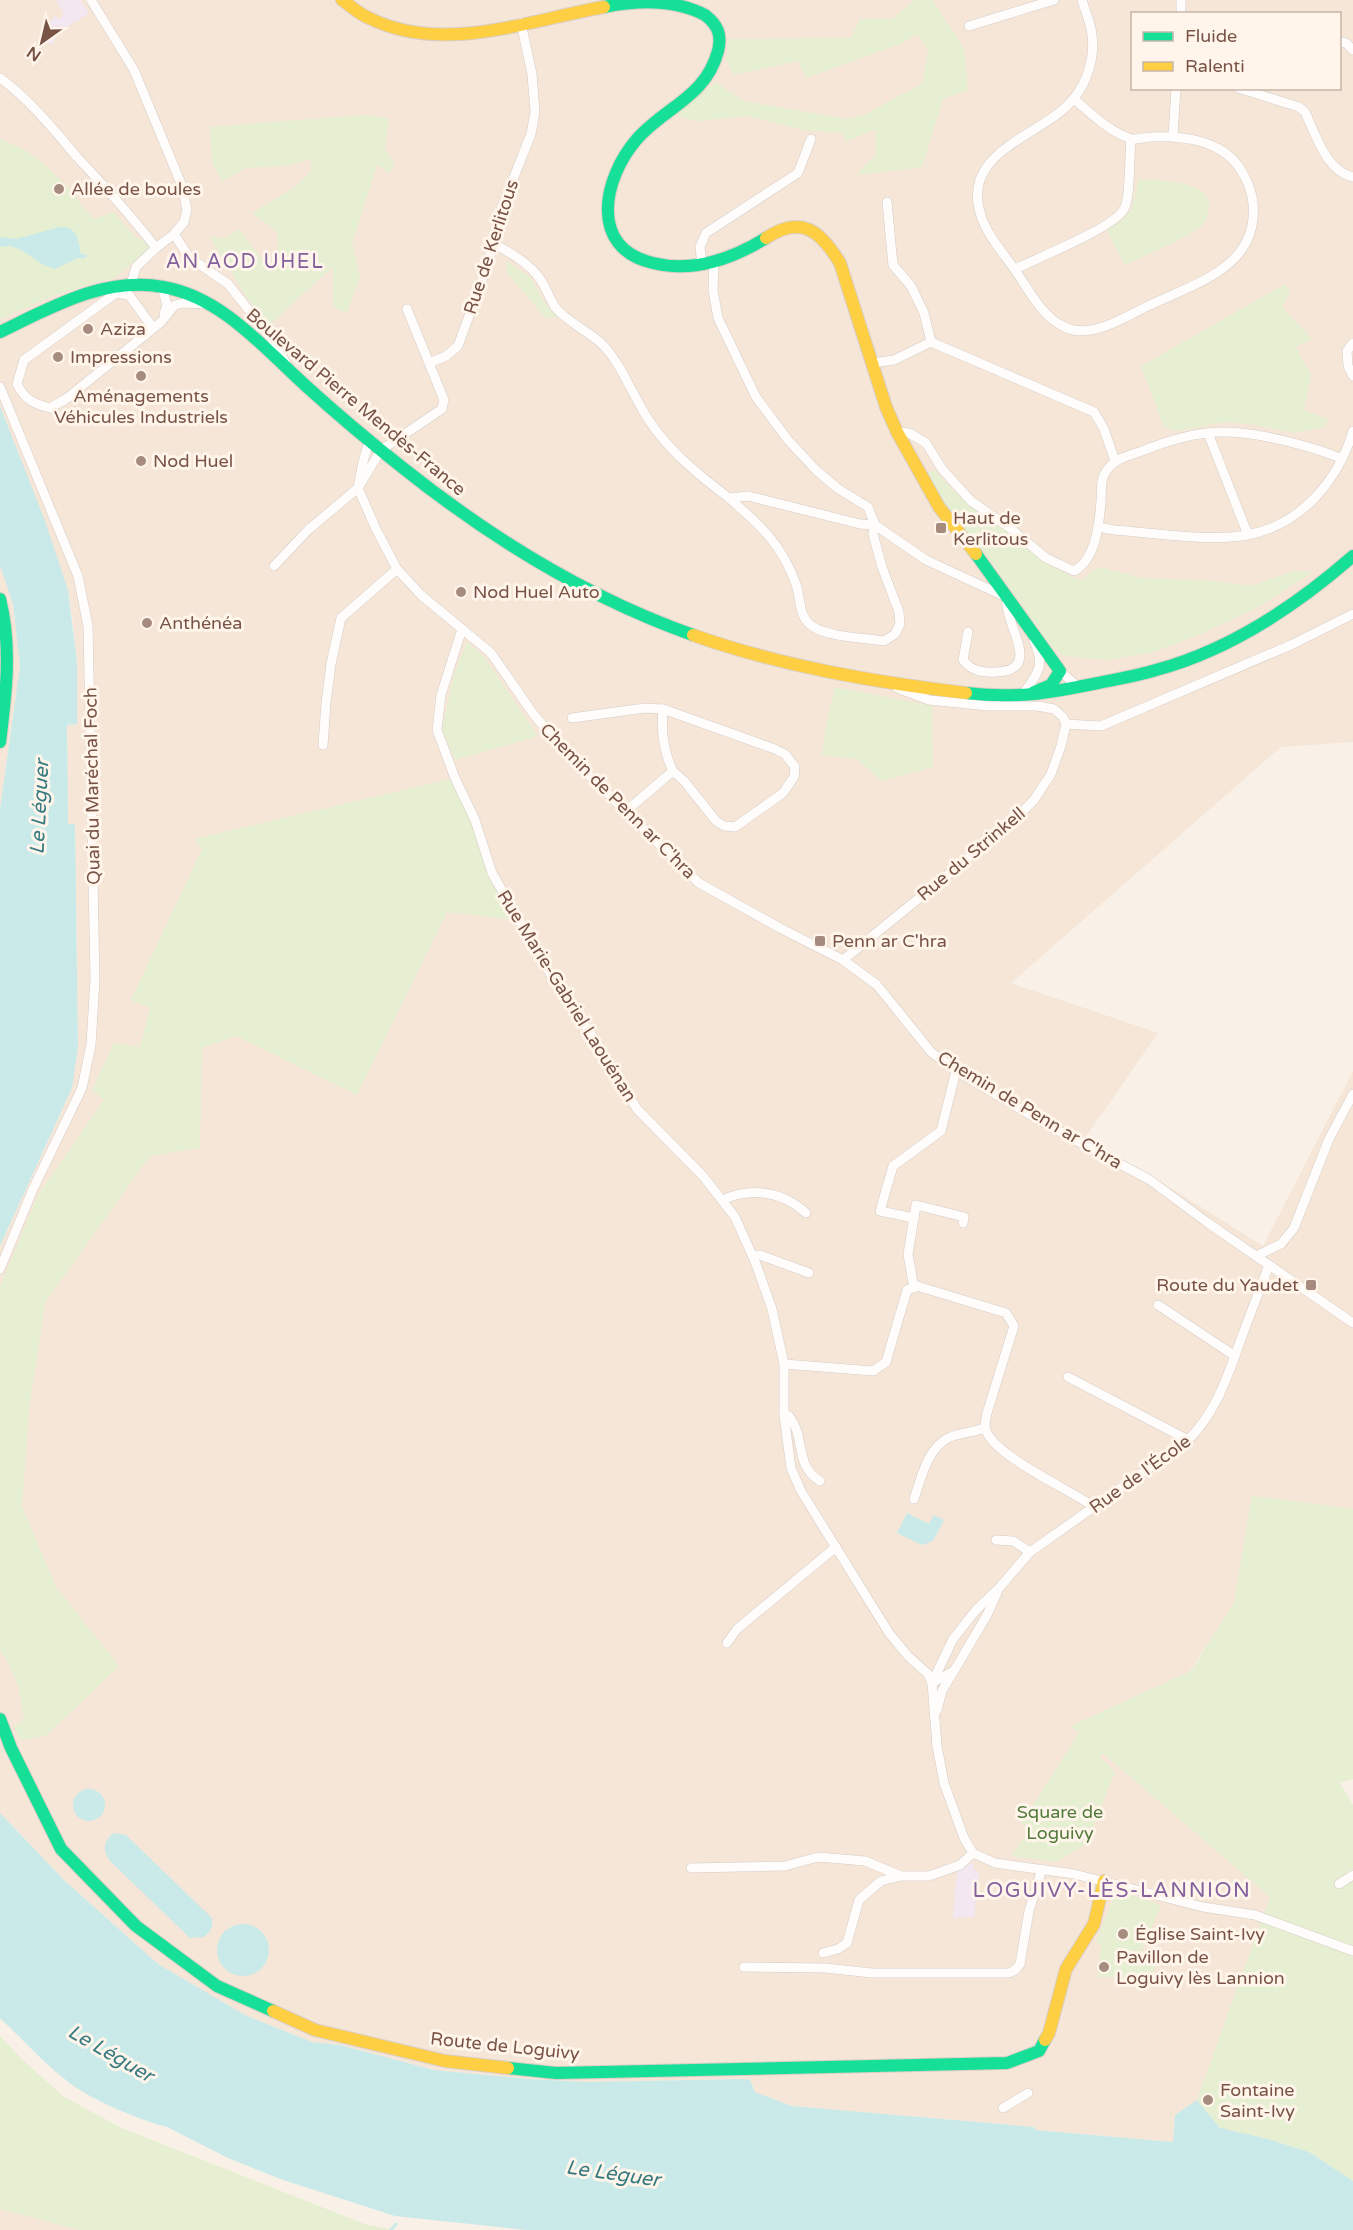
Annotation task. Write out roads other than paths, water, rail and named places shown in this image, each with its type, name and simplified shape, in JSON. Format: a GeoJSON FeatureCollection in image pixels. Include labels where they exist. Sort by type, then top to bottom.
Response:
{"type":"FeatureCollection","features":[{"type":"Feature","properties":{"kind":"street"},"geometry":{"type":"LineString","coordinates":[[91,0],[134,70],[182,186],[187,210],[184,222],[174,234],[136,267],[131,284]]}},
{"type":"Feature","properties":{"kind":"street"},"geometry":{"type":"LineString","coordinates":[[342,0],[369,18],[409,31],[452,35],[520,23],[577,9],[629,1],[672,0],[698,10],[715,24],[719,31],[720,41],[717,63],[700,88],[653,124],[634,143],[622,162],[609,192],[606,215],[613,237],[631,255],[652,264],[681,268],[708,264],[735,255],[790,226],[809,229],[827,242],[840,263],[897,432],[939,507],[972,548],[1060,671],[1078,687]]}},
{"type":"Feature","properties":{"kind":"street"},"geometry":{"type":"LineString","coordinates":[[969,26],[1054,0]]}},
{"type":"Feature","properties":{"kind":"street"},"geometry":{"type":"LineString","coordinates":[[1074,99],[1131,140],[1173,136],[1202,142],[1228,156],[1245,176],[1252,196],[1254,219],[1248,241],[1235,261],[1215,275],[1116,321],[1095,329],[1084,330],[1073,330],[1054,321],[1037,303],[992,238],[981,216],[978,197],[980,181],[990,162],[1005,149],[1057,114],[1074,99],[1086,79],[1092,57],[1092,33],[1082,0]]}},
{"type":"Feature","properties":{"kind":"street","name":"Rue de Kerlitous"},"geometry":{"type":"LineString","coordinates":[[429,363],[446,356],[458,346],[489,261],[498,217],[531,134],[535,112],[532,74],[520,23]]}},
{"type":"Feature","properties":{"kind":"street"},"geometry":{"type":"LineString","coordinates":[[0,78],[18,92],[47,123],[136,222],[156,248]]}},
{"type":"Feature","properties":{"kind":"street"},"geometry":{"type":"LineString","coordinates":[[1173,136],[1176,90]]}},
{"type":"Feature","properties":{"kind":"street"},"geometry":{"type":"LineString","coordinates":[[1244,90],[1299,107],[1305,112],[1330,163],[1338,171],[1353,177]]}},
{"type":"Feature","properties":{"kind":"street"},"geometry":{"type":"LineString","coordinates":[[493,243],[539,276],[556,308],[602,344],[617,364],[651,424],[676,453],[765,529],[782,552],[797,586],[802,615],[810,626],[822,631],[884,641],[895,634],[900,624],[899,612],[882,567],[873,534],[875,525],[868,507],[837,488],[816,470],[788,440],[756,397],[718,318],[708,264],[700,247],[706,233],[798,173],[811,139]]}},
{"type":"Feature","properties":{"kind":"street"},"geometry":{"type":"LineString","coordinates":[[1015,269],[1099,229],[1115,219],[1124,209],[1128,195],[1131,140]]}},
{"type":"Feature","properties":{"kind":"street"},"geometry":{"type":"LineString","coordinates":[[887,202],[893,265],[911,286],[924,313],[931,342]]}},
{"type":"Feature","properties":{"kind":"street"},"geometry":{"type":"LineString","coordinates":[[174,234],[189,257],[228,284],[272,339],[292,374]]}},
{"type":"Feature","properties":{"kind":"street","name":"Boulevard Pierre Mendès-France"},"geometry":{"type":"LineString","coordinates":[[0,332],[96,290],[114,285],[162,287],[188,294],[208,304],[239,327],[377,446],[464,515],[522,555],[612,603],[712,642],[772,658],[947,691],[1022,696],[1056,693],[1155,671],[1205,654],[1251,632],[1325,582],[1353,556]]}},
{"type":"Feature","properties":{"kind":"street"},"geometry":{"type":"LineString","coordinates":[[157,325],[167,305],[162,287]]}},
{"type":"Feature","properties":{"kind":"street"},"geometry":{"type":"LineString","coordinates":[[157,325],[129,295],[116,293],[24,360],[17,384],[32,404],[50,408],[66,399],[157,325],[175,305],[208,304]]}},
{"type":"Feature","properties":{"kind":"street"},"geometry":{"type":"LineString","coordinates":[[274,566],[308,530],[358,488],[377,446],[442,409],[444,400],[407,309]]}},
{"type":"Feature","properties":{"kind":"street"},"geometry":{"type":"LineString","coordinates":[[872,363],[894,360],[931,342],[1094,412],[1104,429],[1115,461]]}},
{"type":"Feature","properties":{"kind":"street"},"geometry":{"type":"LineString","coordinates":[[1353,343],[1347,351],[1348,366],[1353,376]]}},
{"type":"Feature","properties":{"kind":"street","name":"Quai du Maréchal Foch"},"geometry":{"type":"LineString","coordinates":[[0,387],[78,576],[88,626],[95,979],[91,1045],[82,1088],[33,1189],[0,1269]]}},
{"type":"Feature","properties":{"kind":"street"},"geometry":{"type":"LineString","coordinates":[[897,432],[909,433],[926,443],[942,470],[971,501],[1010,528],[1046,558],[1074,571],[1083,566],[1088,558],[1098,527],[1103,478],[1115,461],[1186,435],[1220,431],[1255,433],[1327,452],[1342,459]]}},
{"type":"Feature","properties":{"kind":"street"},"geometry":{"type":"LineString","coordinates":[[1098,527],[1221,538],[1248,535],[1276,526],[1300,512],[1330,481],[1347,451],[1353,431]]}},
{"type":"Feature","properties":{"kind":"street"},"geometry":{"type":"LineString","coordinates":[[1208,433],[1248,535]]}},
{"type":"Feature","properties":{"kind":"street","name":"Chemin de Penn ar C'hra"},"geometry":{"type":"LineString","coordinates":[[358,488],[397,569],[421,595],[491,653],[534,716],[570,757],[699,883],[843,960],[877,985],[931,1052],[956,1071],[1049,1126],[1150,1180],[1269,1265]]}},
{"type":"Feature","properties":{"kind":"street"},"geometry":{"type":"LineString","coordinates":[[729,498],[748,496],[860,524],[875,525],[926,560],[1006,597]]}},
{"type":"Feature","properties":{"kind":"street"},"geometry":{"type":"LineString","coordinates":[[324,745],[331,664],[341,618],[397,569]]}},
{"type":"Feature","properties":{"kind":"street"},"geometry":{"type":"LineString","coordinates":[[968,632],[963,660],[970,669],[986,673],[1007,672],[1016,665],[1020,652],[1006,597]]}},
{"type":"Feature","properties":{"kind":"street"},"geometry":{"type":"LineString","coordinates":[[0,599],[6,621],[9,664],[0,742]]}},
{"type":"Feature","properties":{"kind":"street"},"geometry":{"type":"LineString","coordinates":[[873,678],[929,700],[988,706],[1037,706],[1054,709],[1063,717],[1066,724],[1101,726],[1293,644],[1353,614]]}},
{"type":"Feature","properties":{"kind":"street"},"geometry":{"type":"LineString","coordinates":[[1022,696],[1039,672],[1041,656],[1028,627]]}},
{"type":"Feature","properties":{"kind":"street","name":"Rue Marie-Gabriel Laouénan"},"geometry":{"type":"LineString","coordinates":[[462,629],[441,695],[437,730],[455,778],[475,820],[492,873],[517,920],[555,982],[598,1044],[637,1109],[703,1176],[735,1217],[753,1256],[772,1309],[784,1364],[784,1415],[791,1468],[801,1491],[889,1633],[908,1656],[928,1674],[932,1683]]}},
{"type":"Feature","properties":{"kind":"street"},"geometry":{"type":"LineString","coordinates":[[1022,696],[1051,685],[1060,671]]}},
{"type":"Feature","properties":{"kind":"street"},"geometry":{"type":"LineString","coordinates":[[572,718],[645,708],[663,709],[772,747],[785,754],[795,767],[794,777],[783,793],[735,827],[724,826],[716,821],[685,782],[673,771],[661,726],[663,709]]}},
{"type":"Feature","properties":{"kind":"street","name":"Rue du Strinkell"},"geometry":{"type":"LineString","coordinates":[[843,960],[1009,825],[1034,800],[1051,774],[1066,724]]}},
{"type":"Feature","properties":{"kind":"street"},"geometry":{"type":"LineString","coordinates":[[626,812],[673,771]]}},
{"type":"Feature","properties":{"kind":"street"},"geometry":{"type":"LineString","coordinates":[[914,1218],[880,1211],[893,1166],[941,1131],[956,1071]]}},
{"type":"Feature","properties":{"kind":"street"},"geometry":{"type":"LineString","coordinates":[[1256,1256],[1281,1244],[1294,1228],[1329,1139],[1353,1094]]}},
{"type":"Feature","properties":{"kind":"street"},"geometry":{"type":"LineString","coordinates":[[722,1200],[735,1194],[763,1192],[795,1203],[806,1214]]}},
{"type":"Feature","properties":{"kind":"street"},"geometry":{"type":"LineString","coordinates":[[784,1364],[873,1371],[886,1362],[910,1289],[908,1254],[916,1205],[964,1216],[963,1223]]}},
{"type":"Feature","properties":{"kind":"street"},"geometry":{"type":"LineString","coordinates":[[753,1256],[760,1255],[809,1273]]}},
{"type":"Feature","properties":{"kind":"street"},"geometry":{"type":"LineString","coordinates":[[1269,1265],[1353,1323]]}},
{"type":"Feature","properties":{"kind":"street","name":"Rue de l'École"},"geometry":{"type":"LineString","coordinates":[[932,1683],[953,1639],[976,1610],[999,1588],[1030,1552],[1188,1440],[1209,1416],[1222,1390],[1269,1265]]}},
{"type":"Feature","properties":{"kind":"street"},"geometry":{"type":"LineString","coordinates":[[910,1289],[917,1286],[1006,1313],[1014,1326],[987,1413],[985,1428],[993,1442],[1005,1454],[1095,1507]]}},
{"type":"Feature","properties":{"kind":"street"},"geometry":{"type":"LineString","coordinates":[[1158,1305],[1234,1356]]}},
{"type":"Feature","properties":{"kind":"street"},"geometry":{"type":"LineString","coordinates":[[1068,1377],[1188,1440]]}},
{"type":"Feature","properties":{"kind":"street"},"geometry":{"type":"LineString","coordinates":[[784,1415],[789,1416],[798,1430],[804,1464],[810,1476],[820,1481]]}},
{"type":"Feature","properties":{"kind":"street"},"geometry":{"type":"LineString","coordinates":[[914,1499],[927,1463],[937,1445],[950,1437],[985,1428]]}},
{"type":"Feature","properties":{"kind":"street"},"geometry":{"type":"LineString","coordinates":[[996,1540],[1013,1542],[1030,1552]]}},
{"type":"Feature","properties":{"kind":"street"},"geometry":{"type":"LineString","coordinates":[[727,1643],[737,1629],[836,1547]]}},
{"type":"Feature","properties":{"kind":"street","name":"Rue de l'École"},"geometry":{"type":"LineString","coordinates":[[937,1746],[939,1700],[987,1615],[999,1588]]}},
{"type":"Feature","properties":{"kind":"street"},"geometry":{"type":"LineString","coordinates":[[954,1671],[932,1683],[937,1746],[944,1783],[964,1838],[973,1853],[995,1863],[1074,1874],[1203,1907],[1255,1915],[1353,1951]]}},
{"type":"Feature","properties":{"kind":"street","name":"Route de Loguivy"},"geometry":{"type":"LineString","coordinates":[[0,1719],[11,1748],[61,1849],[136,1926],[217,1986],[315,2030],[445,2061],[556,2073],[1007,2063],[1039,2051],[1049,2033],[1066,1969],[1094,1924],[1104,1881]]}},
{"type":"Feature","properties":{"kind":"street"},"geometry":{"type":"LineString","coordinates":[[823,1953],[838,1949],[847,1943],[859,1900],[881,1881],[901,1876],[929,1876],[960,1865],[973,1853]]}},
{"type":"Feature","properties":{"kind":"street"},"geometry":{"type":"LineString","coordinates":[[691,1868],[785,1866],[818,1857],[865,1861],[901,1876]]}},
{"type":"Feature","properties":{"kind":"street"},"geometry":{"type":"LineString","coordinates":[[744,1967],[825,1968],[873,1973],[1009,1973],[1020,1964],[1029,1911],[1042,1869]]}},
{"type":"Feature","properties":{"kind":"street"},"geometry":{"type":"LineString","coordinates":[[1339,1884],[1353,1875]]}},
{"type":"Feature","properties":{"kind":"street"},"geometry":{"type":"LineString","coordinates":[[1003,2108],[1028,2093]]}},
{"type":"Feature","properties":{"kind":"water"},"geometry":{"type":"Polygon","coordinates":[[[60,227],[74,232],[81,254],[87,255],[86,258],[78,258],[55,269],[15,247],[0,247],[0,237],[16,239],[60,227]]]}},
{"type":"Feature","properties":{"kind":"water","name":"Le Léguer"},"geometry":{"type":"Polygon","coordinates":[[[0,406],[45,521],[68,590],[77,662],[77,724],[67,725],[68,824],[75,824],[78,1048],[72,1088],[0,1246],[0,809],[20,666],[13,604],[0,565],[0,406]]]}},
{"type":"Feature","properties":{"kind":"water"},"geometry":{"type":"Polygon","coordinates":[[[907,1513],[929,1524],[934,1515],[944,1520],[933,1541],[922,1545],[897,1533],[907,1513]]]}},
{"type":"Feature","properties":{"kind":"water"},"geometry":{"type":"Polygon","coordinates":[[[89,1789],[100,1794],[105,1805],[100,1816],[89,1821],[78,1816],[73,1805],[78,1794],[89,1789]]]}},
{"type":"Feature","properties":{"kind":"water","name":"Le Léguer"},"geometry":{"type":"Polygon","coordinates":[[[0,1813],[64,1880],[158,1964],[247,2016],[312,2042],[340,2045],[434,2070],[587,2082],[743,2079],[750,2080],[755,2092],[792,2106],[1034,2127],[1035,2130],[1173,2142],[1175,2115],[1197,2100],[1220,2128],[1264,2138],[1309,2152],[1353,2181],[1353,2230],[526,2230],[395,2216],[280,2179],[228,2158],[167,2127],[101,2102],[76,2088],[58,2074],[0,2018],[0,1813]]]}},
{"type":"Feature","properties":{"kind":"water"},"geometry":{"type":"Polygon","coordinates":[[[114,1833],[126,1835],[212,1918],[212,1927],[204,1937],[190,1938],[110,1861],[105,1846],[114,1833]]]}},
{"type":"Feature","properties":{"kind":"water"},"geometry":{"type":"Polygon","coordinates":[[[238,1924],[248,1924],[262,1931],[269,1950],[262,1969],[248,1976],[238,1976],[228,1972],[221,1965],[217,1955],[217,1945],[221,1935],[228,1928],[238,1924]]]}},
{"type":"Feature","properties":{"kind":"waterway"},"geometry":{"type":"LineString","coordinates":[[391,2230],[396,2224]]}},
{"type":"Feature","properties":{"kind":"place","name":"Allée de boules"},"geometry":{"type":"Point","coordinates":[59,189]}},
{"type":"Feature","properties":{"kind":"place","name":"Aziza"},"geometry":{"type":"Point","coordinates":[88,329]}},
{"type":"Feature","properties":{"kind":"place","name":"Impressions"},"geometry":{"type":"Point","coordinates":[58,357]}},
{"type":"Feature","properties":{"kind":"place","name":"Aménagements Véhicules Industriels"},"geometry":{"type":"Point","coordinates":[141,376]}},
{"type":"Feature","properties":{"kind":"place","name":"Nod Huel"},"geometry":{"type":"Point","coordinates":[141,461]}},
{"type":"Feature","properties":{"kind":"place","name":"Haut de Kerlitous"},"geometry":{"type":"Point","coordinates":[941,528]}},
{"type":"Feature","properties":{"kind":"place","name":"Nod Huel Auto"},"geometry":{"type":"Point","coordinates":[461,592]}},
{"type":"Feature","properties":{"kind":"place","name":"Anthénéa"},"geometry":{"type":"Point","coordinates":[147,623]}},
{"type":"Feature","properties":{"kind":"place","name":"Penn ar C'hra"},"geometry":{"type":"Point","coordinates":[820,941]}},
{"type":"Feature","properties":{"kind":"place","name":"Route du Yaudet"},"geometry":{"type":"Point","coordinates":[1311,1285]}},
{"type":"Feature","properties":{"kind":"place","name":"Église Saint-Ivy"},"geometry":{"type":"Point","coordinates":[1123,1934]}},
{"type":"Feature","properties":{"kind":"place","name":"Pavillon de Loguivy lès Lannion"},"geometry":{"type":"Point","coordinates":[1104,1967]}},
{"type":"Feature","properties":{"kind":"place","name":"Fontaine Saint-Ivy"},"geometry":{"type":"Point","coordinates":[1208,2100]}},
{"type":"Feature","properties":{"kind":"district","name":"AN AOD UHEL"},"geometry":{"type":"Point","coordinates":[245,261]}},
{"type":"Feature","properties":{"kind":"district","name":"LOGUIVY-LÈS-LANNION"},"geometry":{"type":"Point","coordinates":[1112,1890]}},
{"type":"Feature","properties":{"kind":"park label","name":"Square de Loguivy"},"geometry":{"type":"Point","coordinates":[1060,1822]}}]}
